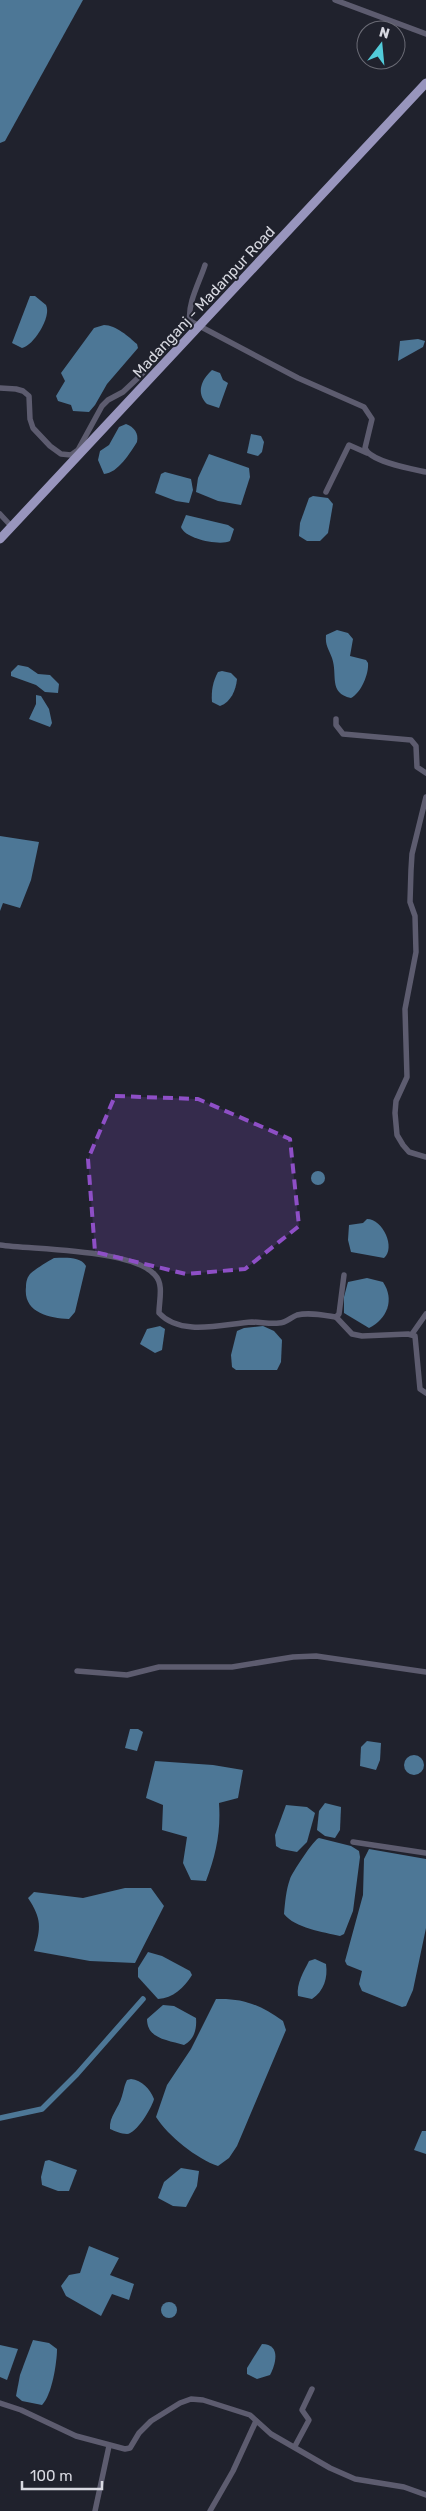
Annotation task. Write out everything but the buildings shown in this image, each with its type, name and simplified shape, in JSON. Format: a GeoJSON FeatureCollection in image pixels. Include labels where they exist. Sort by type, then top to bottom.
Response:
{"type":"FeatureCollection","features":[{"type":"Feature","properties":{"kind":"main road","name":"Madanganj - Madanpur Road"},"geometry":{"type":"LineString","coordinates":[[0,539],[426,83]]}},
{"type":"Feature","properties":{"kind":"street"},"geometry":{"type":"LineString","coordinates":[[335,0],[426,34]]}},
{"type":"Feature","properties":{"kind":"street"},"geometry":{"type":"LineString","coordinates":[[205,265],[194,295],[189,315],[190,320],[298,378],[368,410],[372,419],[365,448],[368,454]]}},
{"type":"Feature","properties":{"kind":"street"},"geometry":{"type":"LineString","coordinates":[[0,388],[23,391],[29,396],[30,419],[33,428],[50,446],[61,454],[71,455],[81,445],[102,406],[140,376],[190,320]]}},
{"type":"Feature","properties":{"kind":"street"},"geometry":{"type":"LineString","coordinates":[[326,492],[349,445],[390,463],[426,472]]}},
{"type":"Feature","properties":{"kind":"street"},"geometry":{"type":"LineString","coordinates":[[0,514],[12,527]]}},
{"type":"Feature","properties":{"kind":"street"},"geometry":{"type":"LineString","coordinates":[[336,719],[336,725],[343,734],[411,740],[416,746],[417,768],[426,773]]}},
{"type":"Feature","properties":{"kind":"street"},"geometry":{"type":"LineString","coordinates":[[426,797],[411,862],[410,902],[415,916],[416,952],[405,1017],[407,1077],[396,1101],[394,1113],[397,1135],[403,1145],[409,1152],[426,1157]]}},
{"type":"Feature","properties":{"kind":"street"},"geometry":{"type":"LineString","coordinates":[[0,1246],[96,1254],[133,1263],[155,1274],[160,1286],[159,1312],[174,1324],[225,1326],[256,1322],[282,1323],[295,1316],[306,1314],[336,1317],[352,1334],[362,1336],[412,1334]]}},
{"type":"Feature","properties":{"kind":"street"},"geometry":{"type":"LineString","coordinates":[[336,1317],[339,1314],[344,1275]]}},
{"type":"Feature","properties":{"kind":"street"},"geometry":{"type":"LineString","coordinates":[[412,1334],[426,1314]]}},
{"type":"Feature","properties":{"kind":"street"},"geometry":{"type":"LineString","coordinates":[[412,1334],[416,1339],[420,1389],[426,1393]]}},
{"type":"Feature","properties":{"kind":"street"},"geometry":{"type":"LineString","coordinates":[[77,1671],[127,1675],[158,1667],[232,1667],[293,1657],[316,1656],[426,1672]]}},
{"type":"Feature","properties":{"kind":"street"},"geometry":{"type":"LineString","coordinates":[[353,1842],[426,1853]]}},
{"type":"Feature","properties":{"kind":"street"},"geometry":{"type":"LineString","coordinates":[[295,2446],[309,2420],[302,2410],[312,2389]]}},
{"type":"Feature","properties":{"kind":"street"},"geometry":{"type":"LineString","coordinates":[[0,2403],[20,2410],[62,2430],[109,2446],[130,2448],[138,2433],[151,2421],[180,2403],[191,2399],[220,2404],[250,2415],[270,2434],[295,2446],[330,2468],[355,2479],[404,2487],[426,2495]]}},
{"type":"Feature","properties":{"kind":"street"},"geometry":{"type":"LineString","coordinates":[[210,2511],[233,2471],[256,2421]]}},
{"type":"Feature","properties":{"kind":"street"},"geometry":{"type":"LineString","coordinates":[[95,2511],[109,2446]]}},
{"type":"Feature","properties":{"kind":"highlighted area"},"geometry":{"type":"Polygon","coordinates":[[[115,1096],[198,1099],[290,1139],[299,1226],[245,1269],[186,1274],[95,1252],[88,1159],[115,1096]]]}},
{"type":"Feature","properties":{"kind":"water"},"geometry":{"type":"Polygon","coordinates":[[[0,0],[83,0],[5,141],[0,143],[0,0]]]}},
{"type":"Feature","properties":{"kind":"water"},"geometry":{"type":"Polygon","coordinates":[[[30,296],[35,296],[46,305],[47,310],[44,323],[36,337],[22,348],[12,343],[30,296]]]}},
{"type":"Feature","properties":{"kind":"water"},"geometry":{"type":"Polygon","coordinates":[[[104,325],[122,332],[137,344],[138,348],[107,384],[89,412],[73,411],[71,405],[58,401],[56,396],[65,381],[61,373],[94,328],[104,325]]]}},
{"type":"Feature","properties":{"kind":"water"},"geometry":{"type":"Polygon","coordinates":[[[418,339],[425,341],[423,347],[398,361],[400,341],[418,339]]]}},
{"type":"Feature","properties":{"kind":"water"},"geometry":{"type":"Polygon","coordinates":[[[212,370],[220,373],[223,380],[228,383],[219,408],[207,404],[201,391],[205,378],[212,370]]]}},
{"type":"Feature","properties":{"kind":"water"},"geometry":{"type":"Polygon","coordinates":[[[126,424],[135,431],[137,442],[119,466],[104,474],[98,460],[100,451],[109,445],[119,427],[126,424]]]}},
{"type":"Feature","properties":{"kind":"water"},"geometry":{"type":"Polygon","coordinates":[[[251,434],[261,436],[264,442],[262,452],[258,456],[247,453],[251,434]]]}},
{"type":"Feature","properties":{"kind":"water"},"geometry":{"type":"Polygon","coordinates":[[[209,454],[249,468],[250,477],[241,505],[218,501],[196,492],[198,478],[209,454]]]}},
{"type":"Feature","properties":{"kind":"water"},"geometry":{"type":"Polygon","coordinates":[[[165,472],[191,479],[193,490],[189,503],[176,501],[155,493],[161,474],[165,472]]]}},
{"type":"Feature","properties":{"kind":"water"},"geometry":{"type":"Polygon","coordinates":[[[313,496],[328,498],[333,504],[328,533],[320,541],[307,541],[299,536],[300,523],[309,498],[313,496]]]}},
{"type":"Feature","properties":{"kind":"water"},"geometry":{"type":"Polygon","coordinates":[[[186,515],[228,525],[234,529],[230,541],[211,542],[189,535],[181,527],[186,515]]]}},
{"type":"Feature","properties":{"kind":"water"},"geometry":{"type":"Polygon","coordinates":[[[337,630],[348,633],[353,639],[350,656],[366,660],[368,663],[364,683],[355,696],[351,698],[344,696],[336,688],[334,664],[326,642],[326,635],[337,630]]]}},
{"type":"Feature","properties":{"kind":"water"},"geometry":{"type":"Polygon","coordinates":[[[18,665],[28,667],[38,674],[50,675],[59,684],[58,693],[45,692],[36,685],[11,676],[11,672],[18,665]]]}},
{"type":"Feature","properties":{"kind":"water"},"geometry":{"type":"Polygon","coordinates":[[[222,671],[231,673],[237,679],[232,695],[227,702],[220,706],[212,702],[212,694],[216,675],[222,671]]]}},
{"type":"Feature","properties":{"kind":"water"},"geometry":{"type":"Polygon","coordinates":[[[36,695],[41,696],[49,709],[52,723],[50,727],[29,719],[36,704],[36,695]]]}},
{"type":"Feature","properties":{"kind":"water"},"geometry":{"type":"Polygon","coordinates":[[[0,836],[39,842],[31,880],[20,908],[3,903],[0,911],[0,836]]]}},
{"type":"Feature","properties":{"kind":"water"},"geometry":{"type":"Polygon","coordinates":[[[315,1171],[321,1171],[325,1178],[321,1185],[315,1185],[311,1181],[311,1175],[315,1171]]]}},
{"type":"Feature","properties":{"kind":"water"},"geometry":{"type":"Polygon","coordinates":[[[367,1219],[373,1220],[378,1224],[386,1235],[389,1248],[384,1258],[351,1252],[348,1240],[349,1225],[363,1223],[367,1219]]]}},
{"type":"Feature","properties":{"kind":"water"},"geometry":{"type":"Polygon","coordinates":[[[54,1258],[76,1259],[86,1266],[75,1312],[69,1319],[53,1317],[38,1312],[28,1302],[26,1296],[26,1283],[30,1275],[54,1258]]]}},
{"type":"Feature","properties":{"kind":"water"},"geometry":{"type":"Polygon","coordinates":[[[367,1278],[383,1282],[387,1289],[389,1302],[385,1314],[369,1328],[344,1313],[344,1297],[348,1282],[367,1278]]]}},
{"type":"Feature","properties":{"kind":"water"},"geometry":{"type":"Polygon","coordinates":[[[160,1326],[165,1329],[162,1350],[155,1353],[140,1344],[147,1329],[160,1326]]]}},
{"type":"Feature","properties":{"kind":"water"},"geometry":{"type":"Polygon","coordinates":[[[263,1326],[274,1331],[282,1340],[281,1362],[277,1370],[236,1370],[232,1367],[231,1355],[237,1331],[244,1328],[263,1326]]]}},
{"type":"Feature","properties":{"kind":"water"},"geometry":{"type":"Polygon","coordinates":[[[130,1729],[138,1729],[143,1732],[137,1751],[125,1748],[130,1729]]]}},
{"type":"Feature","properties":{"kind":"water"},"geometry":{"type":"Polygon","coordinates":[[[367,1741],[381,1743],[380,1760],[376,1770],[360,1766],[361,1747],[367,1741]]]}},
{"type":"Feature","properties":{"kind":"water"},"geometry":{"type":"Polygon","coordinates":[[[414,1755],[421,1758],[424,1765],[421,1772],[414,1775],[407,1772],[404,1765],[407,1758],[414,1755]]]}},
{"type":"Feature","properties":{"kind":"water"},"geometry":{"type":"Polygon","coordinates":[[[155,1761],[213,1765],[243,1770],[238,1798],[219,1803],[217,1843],[206,1881],[191,1880],[183,1863],[187,1837],[162,1830],[163,1805],[146,1798],[155,1761]]]}},
{"type":"Feature","properties":{"kind":"water"},"geometry":{"type":"Polygon","coordinates":[[[325,1803],[341,1807],[340,1830],[335,1838],[325,1836],[317,1830],[319,1811],[325,1803]]]}},
{"type":"Feature","properties":{"kind":"water"},"geometry":{"type":"Polygon","coordinates":[[[286,1805],[307,1807],[315,1813],[307,1842],[297,1852],[281,1849],[276,1846],[275,1835],[286,1805]]]}},
{"type":"Feature","properties":{"kind":"water"},"geometry":{"type":"Polygon","coordinates":[[[319,1838],[351,1846],[359,1851],[360,1857],[353,1911],[344,1934],[340,1936],[302,1926],[284,1914],[290,1879],[308,1850],[319,1838]]]}},
{"type":"Feature","properties":{"kind":"water"},"geometry":{"type":"Polygon","coordinates":[[[369,1849],[426,1859],[426,1928],[413,1990],[406,2006],[402,2007],[362,1991],[359,1984],[362,1971],[347,1965],[345,1961],[363,1895],[364,1859],[369,1849]]]}},
{"type":"Feature","properties":{"kind":"water"},"geometry":{"type":"Polygon","coordinates":[[[125,1888],[151,1888],[164,1906],[135,1963],[90,1961],[34,1951],[39,1924],[36,1912],[28,1898],[34,1892],[83,1898],[125,1888]]]}},
{"type":"Feature","properties":{"kind":"water"},"geometry":{"type":"Polygon","coordinates":[[[148,1952],[162,1956],[190,1971],[192,1975],[178,1992],[169,1997],[158,1999],[138,1977],[138,1968],[148,1952]]]}},
{"type":"Feature","properties":{"kind":"water"},"geometry":{"type":"Polygon","coordinates":[[[315,1959],[326,1964],[324,1984],[320,1992],[312,1999],[298,1996],[299,1982],[303,1973],[309,1961],[315,1959]]]}},
{"type":"Feature","properties":{"kind":"water"},"geometry":{"type":"Polygon","coordinates":[[[216,1999],[243,2001],[259,2007],[283,2021],[286,2030],[237,2146],[229,2158],[218,2166],[201,2158],[184,2146],[168,2132],[156,2117],[167,2085],[191,2049],[216,1999]]]}},
{"type":"Feature","properties":{"kind":"water"},"geometry":{"type":"Polygon","coordinates":[[[163,2005],[174,2006],[196,2018],[194,2034],[184,2045],[154,2035],[148,2026],[147,2019],[163,2005]]]}},
{"type":"Feature","properties":{"kind":"water"},"geometry":{"type":"Polygon","coordinates":[[[127,2080],[139,2081],[145,2086],[154,2099],[147,2114],[135,2130],[125,2134],[110,2129],[110,2124],[121,2100],[125,2084],[127,2080]]]}},
{"type":"Feature","properties":{"kind":"water"},"geometry":{"type":"Polygon","coordinates":[[[422,2131],[426,2131],[426,2154],[414,2150],[422,2131]]]}},
{"type":"Feature","properties":{"kind":"water"},"geometry":{"type":"Polygon","coordinates":[[[49,2160],[77,2170],[69,2191],[58,2191],[42,2185],[41,2177],[45,2161],[49,2160]]]}},
{"type":"Feature","properties":{"kind":"water"},"geometry":{"type":"Polygon","coordinates":[[[181,2168],[199,2171],[197,2186],[186,2207],[173,2206],[158,2198],[164,2182],[181,2168]]]}},
{"type":"Feature","properties":{"kind":"water"},"geometry":{"type":"Polygon","coordinates":[[[89,2246],[119,2258],[110,2275],[134,2284],[129,2300],[112,2294],[101,2316],[66,2296],[61,2286],[69,2275],[80,2273],[89,2246]]]}},
{"type":"Feature","properties":{"kind":"water"},"geometry":{"type":"Polygon","coordinates":[[[169,2302],[175,2304],[177,2310],[175,2316],[169,2318],[163,2316],[161,2310],[163,2304],[169,2302]]]}},
{"type":"Feature","properties":{"kind":"water"},"geometry":{"type":"Polygon","coordinates":[[[33,2340],[49,2343],[57,2349],[55,2370],[49,2394],[42,2405],[22,2401],[16,2396],[20,2375],[33,2340]]]}},
{"type":"Feature","properties":{"kind":"water"},"geometry":{"type":"Polygon","coordinates":[[[262,2344],[272,2347],[275,2360],[270,2375],[257,2379],[247,2374],[247,2368],[262,2344]]]}},
{"type":"Feature","properties":{"kind":"water"},"geometry":{"type":"Polygon","coordinates":[[[0,2345],[18,2349],[7,2380],[0,2377],[0,2345]]]}},
{"type":"Feature","properties":{"kind":"waterway"},"geometry":{"type":"LineString","coordinates":[[0,2118],[42,2109],[77,2074],[143,1999]]}}]}
